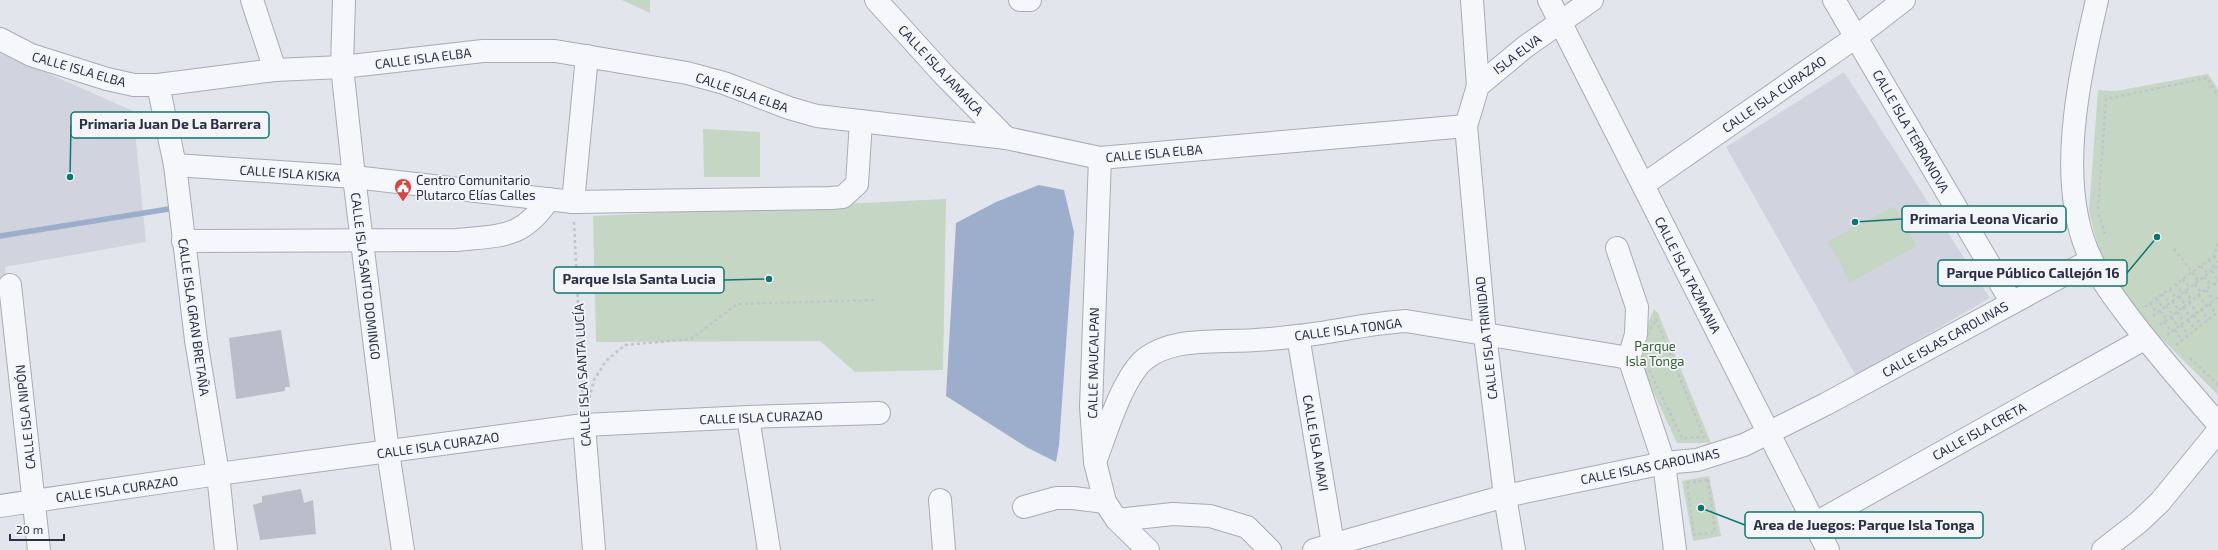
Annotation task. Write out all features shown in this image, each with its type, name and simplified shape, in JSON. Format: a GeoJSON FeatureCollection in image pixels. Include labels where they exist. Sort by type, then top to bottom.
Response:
{"type":"FeatureCollection","features":[{"type":"Feature","properties":{"kind":"street"},"geometry":{"type":"LineString","coordinates":[[252,0],[275,70]]}},
{"type":"Feature","properties":{"kind":"street","name":"CALLE ISLA SANTO DOMINGO"},"geometry":{"type":"LineString","coordinates":[[344,0],[342,67],[388,452],[403,550]]}},
{"type":"Feature","properties":{"kind":"street","name":"CALLE ISLA JAMAICA"},"geometry":{"type":"LineString","coordinates":[[876,0],[944,75],[1006,138]]}},
{"type":"Feature","properties":{"kind":"street"},"geometry":{"type":"LineString","coordinates":[[1020,0],[1030,0]]}},
{"type":"Feature","properties":{"kind":"street"},"geometry":{"type":"LineString","coordinates":[[1466,126],[1478,86],[1472,0]]}},
{"type":"Feature","properties":{"kind":"street","name":"CALLE ISLA TAZMANIA"},"geometry":{"type":"LineString","coordinates":[[1549,0],[1828,550]]}},
{"type":"Feature","properties":{"kind":"street","name":"ISLA ELVA"},"geometry":{"type":"LineString","coordinates":[[1478,86],[1499,67],[1592,0]]}},
{"type":"Feature","properties":{"kind":"street","name":"CALLE ISLA TERRANOVA"},"geometry":{"type":"LineString","coordinates":[[1834,0],[2012,303]]}},
{"type":"Feature","properties":{"kind":"street","name":"CALLE ISLA CURAZAO"},"geometry":{"type":"LineString","coordinates":[[1643,185],[1856,37],[1904,0]]}},
{"type":"Feature","properties":{"kind":"street"},"geometry":{"type":"LineString","coordinates":[[2097,0],[2078,86],[2074,118],[2073,157],[2076,206],[2082,232],[2091,260],[2152,335],[2218,424]]}},
{"type":"Feature","properties":{"kind":"street","name":"CALLE ISLA ELBA"},"geometry":{"type":"LineString","coordinates":[[0,39],[31,55],[106,79],[134,85],[158,85],[275,70],[342,67],[497,50],[555,52],[687,73],[724,83],[789,108],[817,116],[1006,138],[1100,158],[1466,126]]}},
{"type":"Feature","properties":{"kind":"street"},"geometry":{"type":"LineString","coordinates":[[573,202],[587,56]]}},
{"type":"Feature","properties":{"kind":"street","name":"CALLE ISLA GRAN BRETAÑA"},"geometry":{"type":"LineString","coordinates":[[158,85],[175,165],[196,340],[218,474],[226,550]]}},
{"type":"Feature","properties":{"kind":"street","name":"CALLE ISLA KISKA"},"geometry":{"type":"LineString","coordinates":[[175,165],[354,177],[573,202],[843,197],[857,184],[861,121]]}},
{"type":"Feature","properties":{"kind":"street","name":"CALLE ISLA TRINIDAD"},"geometry":{"type":"LineString","coordinates":[[1466,126],[1485,335],[1505,496],[1514,550]]}},
{"type":"Feature","properties":{"kind":"street","name":"CALLE NAUCALPAN"},"geometry":{"type":"LineString","coordinates":[[1100,158],[1091,407],[1095,462],[1111,511]]}},
{"type":"Feature","properties":{"kind":"street"},"geometry":{"type":"LineString","coordinates":[[183,241],[362,239],[457,240],[500,235],[528,224],[549,199]]}},
{"type":"Feature","properties":{"kind":"street"},"geometry":{"type":"LineString","coordinates":[[1617,248],[1637,307],[1636,334],[1629,358],[1664,463],[1675,550]]}},
{"type":"Feature","properties":{"kind":"street","name":"CALLE ISLAS CAROLINAS"},"geometry":{"type":"LineString","coordinates":[[1327,548],[1505,496],[1664,463],[1697,460],[1715,455],[1768,434],[2091,260]]}},
{"type":"Feature","properties":{"kind":"street","name":"CALLE ISLA NIPÓN"},"geometry":{"type":"LineString","coordinates":[[10,285],[39,550]]}},
{"type":"Feature","properties":{"kind":"street","name":"CALLE ISLA TONGA"},"geometry":{"type":"LineString","coordinates":[[1095,462],[1128,381],[1145,360],[1169,346],[1204,340],[1226,341],[1298,336],[1375,323],[1406,321],[1629,358]]}},
{"type":"Feature","properties":{"kind":"street","name":"CALLE ISLA CRETA"},"geometry":{"type":"LineString","coordinates":[[1814,524],[2152,335]]}},
{"type":"Feature","properties":{"kind":"street","name":"CALLE ISLA MAVI"},"geometry":{"type":"LineString","coordinates":[[1298,336],[1327,548]]}},
{"type":"Feature","properties":{"kind":"street","name":"CALLE ISLA CURAZAO"},"geometry":{"type":"LineString","coordinates":[[0,506],[218,474],[584,425],[748,417],[879,413]]}},
{"type":"Feature","properties":{"kind":"street"},"geometry":{"type":"LineString","coordinates":[[748,417],[769,550]]}},
{"type":"Feature","properties":{"kind":"street","name":"CALLE ISLA SANTA LUCÍA"},"geometry":{"type":"LineString","coordinates":[[584,425],[594,550]]}},
{"type":"Feature","properties":{"kind":"street"},"geometry":{"type":"LineString","coordinates":[[2103,550],[2139,522],[2160,502],[2218,431]]}},
{"type":"Feature","properties":{"kind":"street"},"geometry":{"type":"LineString","coordinates":[[1024,506],[1056,498],[1073,498],[1111,511],[1210,516],[1247,527],[1270,550]]}},
{"type":"Feature","properties":{"kind":"street"},"geometry":{"type":"LineString","coordinates":[[940,500],[944,550]]}},
{"type":"Feature","properties":{"kind":"street"},"geometry":{"type":"LineString","coordinates":[[1111,511],[1148,550]]}},
{"type":"Feature","properties":{"kind":"path"},"geometry":{"type":"LineString","coordinates":[[2108,243],[2098,208],[2106,100],[2207,78],[2218,96]]}},
{"type":"Feature","properties":{"kind":"path","name":"CALLE ISLA SANTA LUCÍA"},"geometry":{"type":"LineString","coordinates":[[573,202],[584,425]]}},
{"type":"Feature","properties":{"kind":"path"},"geometry":{"type":"LineString","coordinates":[[2150,303],[2214,256],[2218,243]]}},
{"type":"Feature","properties":{"kind":"path"},"geometry":{"type":"LineString","coordinates":[[2174,249],[2199,281]]}},
{"type":"Feature","properties":{"kind":"path"},"geometry":{"type":"LineString","coordinates":[[2214,256],[2218,262]]}},
{"type":"Feature","properties":{"kind":"path"},"geometry":{"type":"LineString","coordinates":[[2209,260],[2215,269]]}},
{"type":"Feature","properties":{"kind":"path"},"geometry":{"type":"LineString","coordinates":[[2201,266],[2208,274]]}},
{"type":"Feature","properties":{"kind":"path"},"geometry":{"type":"LineString","coordinates":[[2152,335],[2158,312],[2218,266]]}},
{"type":"Feature","properties":{"kind":"path"},"geometry":{"type":"LineString","coordinates":[[2152,335],[2164,322],[2218,280],[2212,271]]}},
{"type":"Feature","properties":{"kind":"path"},"geometry":{"type":"LineString","coordinates":[[2204,277],[2211,285]]}},
{"type":"Feature","properties":{"kind":"path"},"geometry":{"type":"LineString","coordinates":[[2183,279],[2190,288]]}},
{"type":"Feature","properties":{"kind":"path"},"geometry":{"type":"LineString","coordinates":[[2214,283],[2218,288]]}},
{"type":"Feature","properties":{"kind":"path"},"geometry":{"type":"LineString","coordinates":[[2176,284],[2182,293]]}},
{"type":"Feature","properties":{"kind":"path"},"geometry":{"type":"LineString","coordinates":[[2152,335],[2182,340],[2217,313],[2208,305],[2195,284]]}},
{"type":"Feature","properties":{"kind":"path"},"geometry":{"type":"LineString","coordinates":[[2170,289],[2184,306],[2195,330]]}},
{"type":"Feature","properties":{"kind":"path"},"geometry":{"type":"LineString","coordinates":[[2206,290],[2213,300]]}},
{"type":"Feature","properties":{"kind":"path"},"geometry":{"type":"LineString","coordinates":[[2186,291],[2197,313]]}},
{"type":"Feature","properties":{"kind":"path"},"geometry":{"type":"LineString","coordinates":[[2162,294],[2171,302],[2184,322]]}},
{"type":"Feature","properties":{"kind":"path"},"geometry":{"type":"LineString","coordinates":[[2152,335],[2172,332],[2218,297]]}},
{"type":"Feature","properties":{"kind":"path"},"geometry":{"type":"LineString","coordinates":[[2156,298],[2188,335]]}},
{"type":"Feature","properties":{"kind":"path"},"geometry":{"type":"LineString","coordinates":[[584,425],[594,380],[606,361],[625,345],[691,338],[737,304],[876,300]]}},
{"type":"Feature","properties":{"kind":"path"},"geometry":{"type":"LineString","coordinates":[[2150,303],[2152,335]]}},
{"type":"Feature","properties":{"kind":"path"},"geometry":{"type":"LineString","coordinates":[[2150,303],[2167,320]]}},
{"type":"Feature","properties":{"kind":"path"},"geometry":{"type":"LineString","coordinates":[[2201,310],[2208,320]]}},
{"type":"Feature","properties":{"kind":"path"},"geometry":{"type":"LineString","coordinates":[[2194,315],[2201,325]]}},
{"type":"Feature","properties":{"kind":"path"},"geometry":{"type":"LineString","coordinates":[[1656,319],[1674,363],[1704,436],[1682,438],[1640,351],[1656,319]]}},
{"type":"Feature","properties":{"kind":"path"},"geometry":{"type":"LineString","coordinates":[[2164,322],[2172,332]]}},
{"type":"Feature","properties":{"kind":"path"},"geometry":{"type":"LineString","coordinates":[[2175,330],[2182,340]]}},
{"type":"Feature","properties":{"kind":"path"},"geometry":{"type":"LineString","coordinates":[[2152,335],[2181,350]]}},
{"type":"Feature","properties":{"kind":"path"},"geometry":{"type":"LineString","coordinates":[[2186,355],[2218,385]]}},
{"type":"Feature","properties":{"kind":"path"},"geometry":{"type":"LineString","coordinates":[[1708,480],[1715,532],[1694,535],[1687,483],[1708,480]]}},
{"type":"Feature","properties":{"kind":"shaded area"},"geometry":{"type":"Polygon","coordinates":[[[0,52],[133,111],[146,242],[5,267],[7,280],[0,281],[0,52]]]}},
{"type":"Feature","properties":{"kind":"shaded area"},"geometry":{"type":"Polygon","coordinates":[[[1844,72],[1990,298],[1856,376],[1726,147],[1844,72]]]}},
{"type":"Feature","properties":{"kind":"green space"},"geometry":{"type":"Polygon","coordinates":[[[622,0],[650,0],[650,13],[622,0]]]}},
{"type":"Feature","properties":{"kind":"green space"},"geometry":{"type":"Polygon","coordinates":[[[2208,74],[2218,89],[2218,395],[2129,306],[2102,262],[2089,211],[2098,90],[2116,91],[2208,74]]]}},
{"type":"Feature","properties":{"kind":"green space"},"geometry":{"type":"Polygon","coordinates":[[[703,129],[760,132],[760,177],[704,177],[703,129]]]}},
{"type":"Feature","properties":{"kind":"green space"},"geometry":{"type":"Polygon","coordinates":[[[946,199],[943,370],[855,372],[820,341],[596,342],[593,216],[946,199]]]}},
{"type":"Feature","properties":{"kind":"green space"},"geometry":{"type":"Polygon","coordinates":[[[1894,206],[1917,246],[1849,283],[1839,260],[1827,242],[1894,206]]]}},
{"type":"Feature","properties":{"kind":"green space","name":"Parque Isla Tonga"},"geometry":{"type":"Polygon","coordinates":[[[1654,309],[1658,313],[1711,443],[1677,443],[1635,353],[1654,309]]]}},
{"type":"Feature","properties":{"kind":"green space"},"geometry":{"type":"Polygon","coordinates":[[[1709,476],[1721,536],[1693,541],[1682,481],[1709,476]]]}},
{"type":"Feature","properties":{"kind":"water"},"geometry":{"type":"Polygon","coordinates":[[[1039,185],[1064,190],[1074,232],[1059,445],[1056,462],[1028,448],[946,396],[956,223],[996,202],[1039,185]]]}},
{"type":"Feature","properties":{"kind":"building"},"geometry":{"type":"Polygon","coordinates":[[[281,330],[290,387],[285,387],[285,391],[236,399],[229,338],[281,330]]]}},
{"type":"Feature","properties":{"kind":"building"},"geometry":{"type":"Polygon","coordinates":[[[301,489],[304,503],[313,500],[316,534],[260,540],[253,505],[262,502],[262,496],[301,489]]]}},
{"type":"Feature","properties":{"kind":"waterway"},"geometry":{"type":"LineString","coordinates":[[0,236],[175,208]]}},
{"type":"Feature","properties":{"kind":"place","name":"Primaria Juan De La Barrera"},"geometry":{"type":"Point","coordinates":[70,177]}},
{"type":"Feature","properties":{"kind":"place","name":"Centro Comunitario Plutarco Elías Calles"},"geometry":{"type":"Point","coordinates":[403,202]}},
{"type":"Feature","properties":{"kind":"place","name":"Primaria Leona Vicario"},"geometry":{"type":"Point","coordinates":[1855,222]}},
{"type":"Feature","properties":{"kind":"place","name":"Parque Público Callejón 16"},"geometry":{"type":"Point","coordinates":[2157,237]}},
{"type":"Feature","properties":{"kind":"place","name":"Parque Isla Santa Lucia"},"geometry":{"type":"Point","coordinates":[769,279]}},
{"type":"Feature","properties":{"kind":"place","name":"Area de Juegos: Parque Isla Tonga"},"geometry":{"type":"Point","coordinates":[1701,508]}}]}
